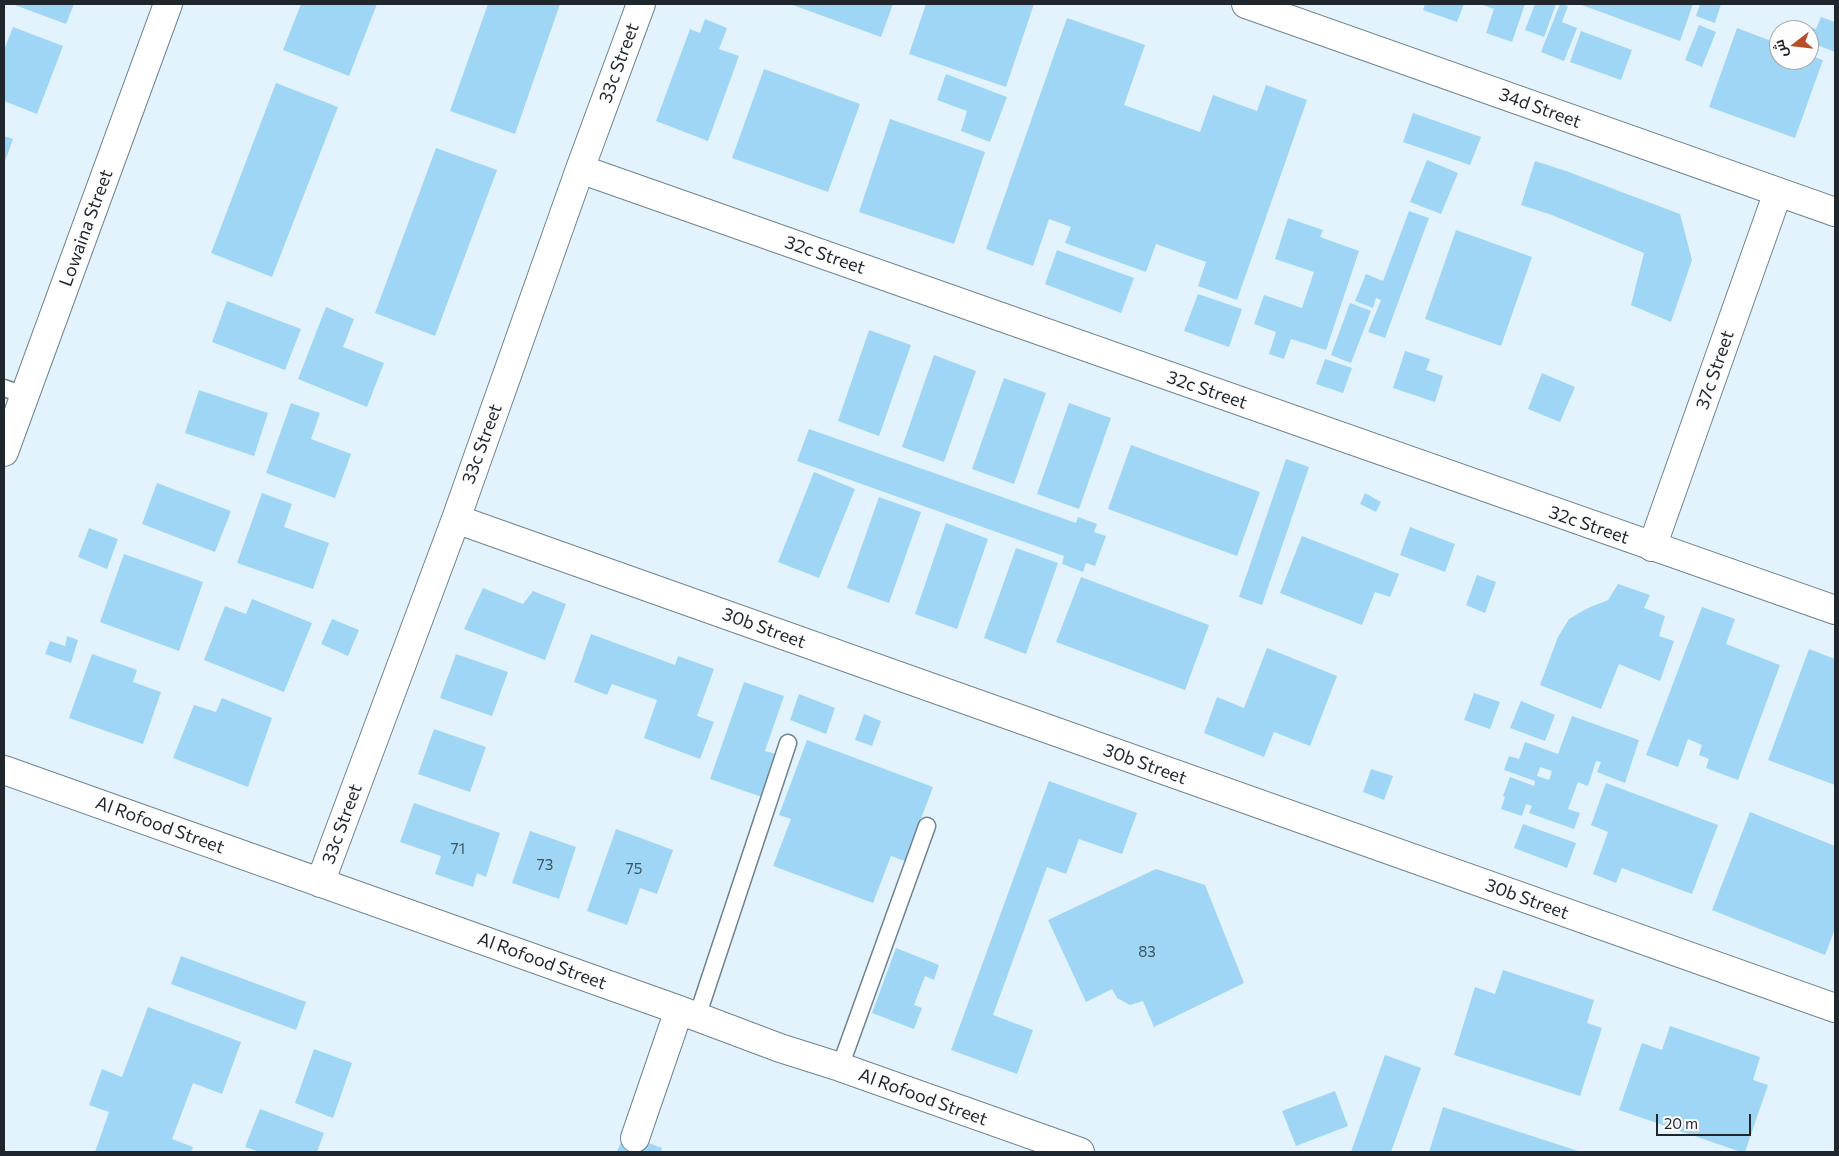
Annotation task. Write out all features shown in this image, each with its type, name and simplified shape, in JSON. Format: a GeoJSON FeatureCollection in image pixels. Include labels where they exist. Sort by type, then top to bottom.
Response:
{"type":"FeatureCollection","features":[{"type":"Feature","properties":{"kind":"street","name":"Lowaina Street"},"geometry":{"type":"LineString","coordinates":[[4,452],[14,391],[168,4]]}},
{"type":"Feature","properties":{"kind":"street","name":"33c Street"},"geometry":{"type":"LineString","coordinates":[[320,883],[456,519],[580,169],[641,4]]}},
{"type":"Feature","properties":{"kind":"street","name":"34d Street"},"geometry":{"type":"LineString","coordinates":[[1246,4],[1835,212]]}},
{"type":"Feature","properties":{"kind":"street","name":"32c Street"},"geometry":{"type":"LineString","coordinates":[[580,169],[1835,610]]}},
{"type":"Feature","properties":{"kind":"street","name":"37c Street"},"geometry":{"type":"LineString","coordinates":[[1652,547],[1778,192]]}},
{"type":"Feature","properties":{"kind":"street","name":"30b Street"},"geometry":{"type":"LineString","coordinates":[[456,519],[1835,1008]]}},
{"type":"Feature","properties":{"kind":"street","name":"Al Rofood Street"},"geometry":{"type":"LineString","coordinates":[[4,770],[688,1013],[780,1048],[840,1067],[1080,1152]]}},
{"type":"Feature","properties":{"kind":"street"},"geometry":{"type":"LineString","coordinates":[[635,1138],[688,1013]]}},
{"type":"Feature","properties":{"kind":"lane"},"geometry":{"type":"LineString","coordinates":[[688,1013],[788,742]]}},
{"type":"Feature","properties":{"kind":"lane"},"geometry":{"type":"LineString","coordinates":[[840,1067],[927,826]]}},
{"type":"Feature","properties":{"kind":"building"},"geometry":{"type":"Polygon","coordinates":[[[12,4],[74,4],[66,24],[12,4]]]}},
{"type":"Feature","properties":{"kind":"building"},"geometry":{"type":"Polygon","coordinates":[[[301,4],[377,4],[349,76],[283,50],[301,4]]]}},
{"type":"Feature","properties":{"kind":"building"},"geometry":{"type":"Polygon","coordinates":[[[488,4],[560,4],[515,134],[450,111],[488,4]]]}},
{"type":"Feature","properties":{"kind":"building"},"geometry":{"type":"Polygon","coordinates":[[[790,4],[893,4],[881,37],[790,4]]]}},
{"type":"Feature","properties":{"kind":"building"},"geometry":{"type":"Polygon","coordinates":[[[926,4],[1034,4],[1006,87],[909,54],[926,4]]]}},
{"type":"Feature","properties":{"kind":"building"},"geometry":{"type":"Polygon","coordinates":[[[1425,4],[1464,4],[1457,22],[1423,10],[1425,4]]]}},
{"type":"Feature","properties":{"kind":"building"},"geometry":{"type":"Polygon","coordinates":[[[1480,4],[1525,4],[1512,42],[1486,33],[1494,9],[1480,4]]]}},
{"type":"Feature","properties":{"kind":"building"},"geometry":{"type":"Polygon","coordinates":[[[1535,4],[1556,4],[1544,37],[1525,30],[1535,4]]]}},
{"type":"Feature","properties":{"kind":"building"},"geometry":{"type":"Polygon","coordinates":[[[1560,4],[1568,6],[1562,22],[1577,28],[1564,61],[1541,52],[1560,4]]]}},
{"type":"Feature","properties":{"kind":"building"},"geometry":{"type":"Polygon","coordinates":[[[1579,4],[1693,4],[1680,41],[1579,4]]]}},
{"type":"Feature","properties":{"kind":"building"},"geometry":{"type":"Polygon","coordinates":[[[1700,4],[1721,4],[1715,23],[1696,16],[1700,4]]]}},
{"type":"Feature","properties":{"kind":"building"},"geometry":{"type":"Polygon","coordinates":[[[1821,17],[1835,22],[1835,52],[1819,46],[1819,22],[1821,17]]]}},
{"type":"Feature","properties":{"kind":"building"},"geometry":{"type":"Polygon","coordinates":[[[1067,18],[1145,45],[1124,105],[1200,132],[1213,95],[1257,111],[1266,85],[1307,100],[1237,300],[1198,286],[1206,262],[1156,244],[1146,272],[1065,243],[1071,227],[1049,219],[1033,266],[986,249],[1067,18]]]}},
{"type":"Feature","properties":{"kind":"building"},"geometry":{"type":"Polygon","coordinates":[[[705,19],[727,28],[719,49],[739,56],[708,141],[656,121],[690,29],[700,33],[705,19]]]}},
{"type":"Feature","properties":{"kind":"building"},"geometry":{"type":"Polygon","coordinates":[[[1699,25],[1716,32],[1702,67],[1685,60],[1699,25]]]}},
{"type":"Feature","properties":{"kind":"building"},"geometry":{"type":"Polygon","coordinates":[[[13,27],[63,46],[37,114],[4,101],[4,50],[13,27]]]}},
{"type":"Feature","properties":{"kind":"building"},"geometry":{"type":"Polygon","coordinates":[[[1737,28],[1769,40],[1769,70],[1819,70],[1819,59],[1823,60],[1795,138],[1709,107],[1737,28]]]}},
{"type":"Feature","properties":{"kind":"building"},"geometry":{"type":"Polygon","coordinates":[[[1581,31],[1632,50],[1621,80],[1570,62],[1581,31]]]}},
{"type":"Feature","properties":{"kind":"building"},"geometry":{"type":"Polygon","coordinates":[[[764,69],[860,104],[828,192],[732,158],[764,69]]]}},
{"type":"Feature","properties":{"kind":"building"},"geometry":{"type":"Polygon","coordinates":[[[946,74],[1007,97],[990,142],[961,131],[967,111],[937,100],[946,74]]]}},
{"type":"Feature","properties":{"kind":"building"},"geometry":{"type":"Polygon","coordinates":[[[276,83],[338,107],[272,277],[211,253],[276,83]]]}},
{"type":"Feature","properties":{"kind":"building"},"geometry":{"type":"Polygon","coordinates":[[[1413,113],[1481,137],[1470,165],[1403,142],[1413,113]]]}},
{"type":"Feature","properties":{"kind":"building"},"geometry":{"type":"Polygon","coordinates":[[[890,119],[985,152],[954,244],[859,212],[890,119]]]}},
{"type":"Feature","properties":{"kind":"building"},"geometry":{"type":"Polygon","coordinates":[[[4,136],[13,139],[4,164],[4,136]]]}},
{"type":"Feature","properties":{"kind":"building"},"geometry":{"type":"Polygon","coordinates":[[[436,148],[497,170],[435,336],[375,313],[436,148]]]}},
{"type":"Feature","properties":{"kind":"building"},"geometry":{"type":"Polygon","coordinates":[[[1427,160],[1458,173],[1441,214],[1410,202],[1427,160]]]}},
{"type":"Feature","properties":{"kind":"building"},"geometry":{"type":"Polygon","coordinates":[[[1535,161],[1680,214],[1692,260],[1671,322],[1631,305],[1644,253],[1552,215],[1521,205],[1535,161]]]}},
{"type":"Feature","properties":{"kind":"building"},"geometry":{"type":"Polygon","coordinates":[[[1409,211],[1429,218],[1385,338],[1368,332],[1381,300],[1376,298],[1373,308],[1355,301],[1366,274],[1383,281],[1409,211]]]}},
{"type":"Feature","properties":{"kind":"building"},"geometry":{"type":"Polygon","coordinates":[[[1288,218],[1323,230],[1320,237],[1359,251],[1326,350],[1291,339],[1284,359],[1269,354],[1276,332],[1254,324],[1264,295],[1302,308],[1314,272],[1275,259],[1288,218]]]}},
{"type":"Feature","properties":{"kind":"building"},"geometry":{"type":"Polygon","coordinates":[[[1456,230],[1532,257],[1501,346],[1425,319],[1456,230]]]}},
{"type":"Feature","properties":{"kind":"building"},"geometry":{"type":"Polygon","coordinates":[[[1057,250],[1134,278],[1121,313],[1045,284],[1057,250]]]}},
{"type":"Feature","properties":{"kind":"building"},"geometry":{"type":"Polygon","coordinates":[[[1198,294],[1242,309],[1229,347],[1184,331],[1198,294]]]}},
{"type":"Feature","properties":{"kind":"building"},"geometry":{"type":"Polygon","coordinates":[[[227,301],[301,329],[285,370],[212,342],[227,301]]]}},
{"type":"Feature","properties":{"kind":"building"},"geometry":{"type":"Polygon","coordinates":[[[1350,303],[1371,311],[1351,363],[1331,355],[1350,303]]]}},
{"type":"Feature","properties":{"kind":"building"},"geometry":{"type":"Polygon","coordinates":[[[326,307],[354,319],[343,347],[384,363],[367,407],[298,379],[326,307]]]}},
{"type":"Feature","properties":{"kind":"building"},"geometry":{"type":"Polygon","coordinates":[[[869,330],[911,345],[879,436],[838,421],[869,330]]]}},
{"type":"Feature","properties":{"kind":"building"},"geometry":{"type":"Polygon","coordinates":[[[1405,351],[1430,359],[1426,370],[1443,376],[1435,402],[1393,388],[1405,351]]]}},
{"type":"Feature","properties":{"kind":"building"},"geometry":{"type":"Polygon","coordinates":[[[934,355],[976,371],[944,462],[902,447],[934,355]]]}},
{"type":"Feature","properties":{"kind":"building"},"geometry":{"type":"Polygon","coordinates":[[[1325,359],[1352,368],[1343,393],[1316,384],[1325,359]]]}},
{"type":"Feature","properties":{"kind":"building"},"geometry":{"type":"Polygon","coordinates":[[[1542,373],[1575,387],[1560,422],[1528,409],[1542,373]]]}},
{"type":"Feature","properties":{"kind":"building"},"geometry":{"type":"Polygon","coordinates":[[[1004,378],[1046,393],[1014,484],[972,469],[1004,378]]]}},
{"type":"Feature","properties":{"kind":"building"},"geometry":{"type":"Polygon","coordinates":[[[199,390],[268,413],[254,456],[185,433],[199,390]]]}},
{"type":"Feature","properties":{"kind":"building"},"geometry":{"type":"Polygon","coordinates":[[[291,403],[320,413],[311,439],[351,454],[335,498],[266,473],[291,403]]]}},
{"type":"Feature","properties":{"kind":"building"},"geometry":{"type":"Polygon","coordinates":[[[1069,403],[1111,418],[1079,509],[1037,494],[1069,403]]]}},
{"type":"Feature","properties":{"kind":"building"},"geometry":{"type":"Polygon","coordinates":[[[809,429],[1076,523],[1078,517],[1097,524],[1094,532],[1106,536],[1095,566],[1086,563],[1083,572],[1062,564],[1064,556],[797,461],[809,429]]]}},
{"type":"Feature","properties":{"kind":"building"},"geometry":{"type":"Polygon","coordinates":[[[1131,445],[1260,492],[1237,556],[1108,509],[1131,445]]]}},
{"type":"Feature","properties":{"kind":"building"},"geometry":{"type":"Polygon","coordinates":[[[1286,459],[1309,467],[1262,605],[1239,597],[1286,459]]]}},
{"type":"Feature","properties":{"kind":"building"},"geometry":{"type":"Polygon","coordinates":[[[814,472],[855,489],[819,578],[778,562],[814,472]]]}},
{"type":"Feature","properties":{"kind":"building"},"geometry":{"type":"Polygon","coordinates":[[[157,483],[231,511],[215,552],[142,524],[157,483]]]}},
{"type":"Feature","properties":{"kind":"building"},"geometry":{"type":"Polygon","coordinates":[[[262,493],[292,504],[284,527],[329,543],[313,589],[237,563],[262,493]]]}},
{"type":"Feature","properties":{"kind":"building"},"geometry":{"type":"Polygon","coordinates":[[[1365,493],[1381,502],[1376,512],[1360,504],[1365,493]]]}},
{"type":"Feature","properties":{"kind":"building"},"geometry":{"type":"Polygon","coordinates":[[[879,497],[921,512],[889,603],[847,588],[879,497]]]}},
{"type":"Feature","properties":{"kind":"building"},"geometry":{"type":"Polygon","coordinates":[[[946,523],[988,539],[957,629],[915,614],[946,523]]]}},
{"type":"Feature","properties":{"kind":"building"},"geometry":{"type":"Polygon","coordinates":[[[1410,527],[1455,544],[1445,572],[1400,555],[1410,527]]]}},
{"type":"Feature","properties":{"kind":"building"},"geometry":{"type":"Polygon","coordinates":[[[89,528],[118,539],[107,569],[78,557],[89,528]]]}},
{"type":"Feature","properties":{"kind":"building"},"geometry":{"type":"Polygon","coordinates":[[[1302,536],[1399,574],[1390,597],[1375,592],[1362,625],[1280,593],[1302,536]]]}},
{"type":"Feature","properties":{"kind":"building"},"geometry":{"type":"Polygon","coordinates":[[[1016,548],[1058,563],[1026,654],[984,638],[1016,548]]]}},
{"type":"Feature","properties":{"kind":"building"},"geometry":{"type":"Polygon","coordinates":[[[124,554],[203,582],[179,651],[100,622],[124,554]]]}},
{"type":"Feature","properties":{"kind":"building"},"geometry":{"type":"Polygon","coordinates":[[[1477,575],[1496,582],[1485,613],[1466,605],[1477,575]]]}},
{"type":"Feature","properties":{"kind":"building"},"geometry":{"type":"Polygon","coordinates":[[[1081,577],[1209,625],[1185,690],[1056,642],[1081,577]]]}},
{"type":"Feature","properties":{"kind":"building"},"geometry":{"type":"Polygon","coordinates":[[[1618,584],[1650,595],[1644,608],[1665,616],[1659,636],[1674,641],[1660,681],[1619,664],[1601,709],[1540,685],[1558,637],[1569,619],[1588,608],[1608,600],[1618,584]]]}},
{"type":"Feature","properties":{"kind":"building"},"geometry":{"type":"Polygon","coordinates":[[[483,588],[523,604],[533,591],[566,604],[545,660],[464,629],[483,588]]]}},
{"type":"Feature","properties":{"kind":"building"},"geometry":{"type":"Polygon","coordinates":[[[252,599],[312,623],[284,692],[204,660],[225,606],[246,614],[252,599]]]}},
{"type":"Feature","properties":{"kind":"building"},"geometry":{"type":"Polygon","coordinates":[[[1702,607],[1735,619],[1726,644],[1780,665],[1738,780],[1706,768],[1709,759],[1699,755],[1702,745],[1688,739],[1678,767],[1646,755],[1702,607]]]}},
{"type":"Feature","properties":{"kind":"building"},"geometry":{"type":"Polygon","coordinates":[[[332,619],[359,630],[348,656],[321,644],[332,619]]]}},
{"type":"Feature","properties":{"kind":"building"},"geometry":{"type":"Polygon","coordinates":[[[591,634],[675,665],[678,656],[714,669],[697,716],[714,722],[700,759],[644,738],[657,700],[612,684],[607,695],[574,682],[591,634]]]}},
{"type":"Feature","properties":{"kind":"building"},"geometry":{"type":"Polygon","coordinates":[[[67,636],[78,640],[71,663],[45,654],[50,641],[65,646],[67,636]]]}},
{"type":"Feature","properties":{"kind":"building"},"geometry":{"type":"Polygon","coordinates":[[[1267,648],[1337,676],[1310,746],[1274,732],[1264,757],[1204,733],[1217,697],[1244,708],[1267,648]]]}},
{"type":"Feature","properties":{"kind":"building"},"geometry":{"type":"Polygon","coordinates":[[[1809,649],[1835,659],[1835,785],[1768,760],[1809,649]]]}},
{"type":"Feature","properties":{"kind":"building"},"geometry":{"type":"Polygon","coordinates":[[[92,654],[137,670],[133,682],[161,692],[143,744],[69,718],[92,654]]]}},
{"type":"Feature","properties":{"kind":"building"},"geometry":{"type":"Polygon","coordinates":[[[456,654],[508,672],[492,716],[440,698],[456,654]]]}},
{"type":"Feature","properties":{"kind":"building"},"geometry":{"type":"Polygon","coordinates":[[[744,682],[784,696],[765,751],[776,754],[762,797],[710,779],[744,682]]]}},
{"type":"Feature","properties":{"kind":"building"},"geometry":{"type":"Polygon","coordinates":[[[1474,693],[1500,702],[1490,729],[1464,720],[1474,693]]]}},
{"type":"Feature","properties":{"kind":"building"},"geometry":{"type":"Polygon","coordinates":[[[799,694],[835,708],[826,734],[790,720],[799,694]]]}},
{"type":"Feature","properties":{"kind":"building"},"geometry":{"type":"Polygon","coordinates":[[[222,698],[272,718],[248,787],[173,758],[194,705],[216,712],[222,698]]]}},
{"type":"Feature","properties":{"kind":"building"},"geometry":{"type":"Polygon","coordinates":[[[1521,701],[1555,715],[1545,741],[1510,728],[1521,701]]]}},
{"type":"Feature","properties":{"kind":"building"},"geometry":{"type":"Polygon","coordinates":[[[864,714],[881,721],[872,746],[855,740],[864,714]]]}},
{"type":"Feature","properties":{"kind":"building"},"geometry":{"type":"Polygon","coordinates":[[[1572,716],[1639,740],[1625,783],[1597,772],[1601,762],[1596,761],[1588,786],[1578,782],[1568,809],[1580,813],[1574,829],[1529,813],[1532,806],[1526,804],[1522,816],[1501,809],[1505,797],[1503,796],[1510,777],[1534,786],[1535,781],[1504,770],[1509,756],[1519,759],[1525,742],[1558,754],[1572,716]],[[1540,767],[1537,776],[1549,780],[1552,771],[1540,767]]]}},
{"type":"Feature","properties":{"kind":"building"},"geometry":{"type":"Polygon","coordinates":[[[434,729],[486,747],[470,792],[418,774],[434,729]]]}},
{"type":"Feature","properties":{"kind":"building"},"geometry":{"type":"Polygon","coordinates":[[[807,740],[933,787],[905,861],[891,856],[873,903],[773,866],[791,819],[779,815],[807,740]]]}},
{"type":"Feature","properties":{"kind":"building"},"geometry":{"type":"Polygon","coordinates":[[[1371,769],[1393,776],[1384,800],[1363,792],[1371,769]]]}},
{"type":"Feature","properties":{"kind":"building"},"geometry":{"type":"Polygon","coordinates":[[[1049,781],[1137,813],[1122,854],[1079,839],[1066,874],[1047,867],[993,1015],[1033,1030],[1017,1074],[951,1050],[1049,781]]]}},
{"type":"Feature","properties":{"kind":"building"},"geometry":{"type":"Polygon","coordinates":[[[1606,783],[1718,825],[1692,894],[1622,868],[1616,883],[1593,874],[1608,832],[1591,825],[1606,783]]]}},
{"type":"Feature","properties":{"kind":"building"},"geometry":{"type":"Polygon","coordinates":[[[414,803],[500,833],[486,877],[477,873],[473,887],[435,874],[441,856],[400,842],[414,803]]]}},
{"type":"Feature","properties":{"kind":"building"},"geometry":{"type":"Polygon","coordinates":[[[1750,812],[1835,846],[1835,929],[1825,955],[1712,910],[1750,812]]]}},
{"type":"Feature","properties":{"kind":"building"},"geometry":{"type":"Polygon","coordinates":[[[1523,824],[1576,843],[1567,868],[1514,848],[1523,824]]]}},
{"type":"Feature","properties":{"kind":"building"},"geometry":{"type":"Polygon","coordinates":[[[616,829],[673,850],[657,894],[640,888],[627,925],[587,911],[616,829]]]}},
{"type":"Feature","properties":{"kind":"building"},"geometry":{"type":"Polygon","coordinates":[[[530,831],[576,847],[559,899],[512,883],[530,831]]]}},
{"type":"Feature","properties":{"kind":"building"},"geometry":{"type":"Polygon","coordinates":[[[1156,869],[1205,885],[1244,983],[1154,1027],[1143,1001],[1130,1005],[1117,998],[1112,989],[1086,1002],[1048,920],[1156,869]]]}},
{"type":"Feature","properties":{"kind":"building"},"geometry":{"type":"Polygon","coordinates":[[[896,948],[939,965],[934,980],[925,976],[914,1005],[922,1008],[914,1029],[872,1013],[896,948]]]}},
{"type":"Feature","properties":{"kind":"building"},"geometry":{"type":"Polygon","coordinates":[[[181,956],[306,1002],[296,1030],[171,984],[181,956]]]}},
{"type":"Feature","properties":{"kind":"building"},"geometry":{"type":"Polygon","coordinates":[[[1503,970],[1594,1000],[1587,1023],[1602,1028],[1580,1096],[1454,1055],[1475,987],[1495,994],[1503,970]]]}},
{"type":"Feature","properties":{"kind":"building"},"geometry":{"type":"Polygon","coordinates":[[[148,1007],[241,1042],[222,1094],[193,1083],[172,1139],[193,1147],[191,1152],[95,1152],[109,1112],[89,1105],[102,1069],[122,1077],[148,1007]]]}},
{"type":"Feature","properties":{"kind":"building"},"geometry":{"type":"Polygon","coordinates":[[[1670,1026],[1760,1057],[1753,1080],[1768,1085],[1745,1152],[1619,1110],[1642,1043],[1662,1050],[1670,1026]]]}},
{"type":"Feature","properties":{"kind":"building"},"geometry":{"type":"Polygon","coordinates":[[[314,1049],[352,1063],[333,1118],[295,1103],[314,1049]]]}},
{"type":"Feature","properties":{"kind":"building"},"geometry":{"type":"Polygon","coordinates":[[[1385,1055],[1421,1068],[1391,1152],[1351,1152],[1385,1055]]]}},
{"type":"Feature","properties":{"kind":"building"},"geometry":{"type":"Polygon","coordinates":[[[1335,1091],[1348,1126],[1296,1146],[1282,1111],[1335,1091]]]}},
{"type":"Feature","properties":{"kind":"building"},"geometry":{"type":"Polygon","coordinates":[[[1443,1107],[1581,1152],[1429,1152],[1443,1107]]]}},
{"type":"Feature","properties":{"kind":"building"},"geometry":{"type":"Polygon","coordinates":[[[260,1109],[324,1133],[317,1152],[260,1152],[245,1147],[260,1109]]]}},
{"type":"Feature","properties":{"kind":"building"},"geometry":{"type":"Polygon","coordinates":[[[624,1134],[662,1148],[661,1152],[617,1152],[624,1134]]]}}]}
